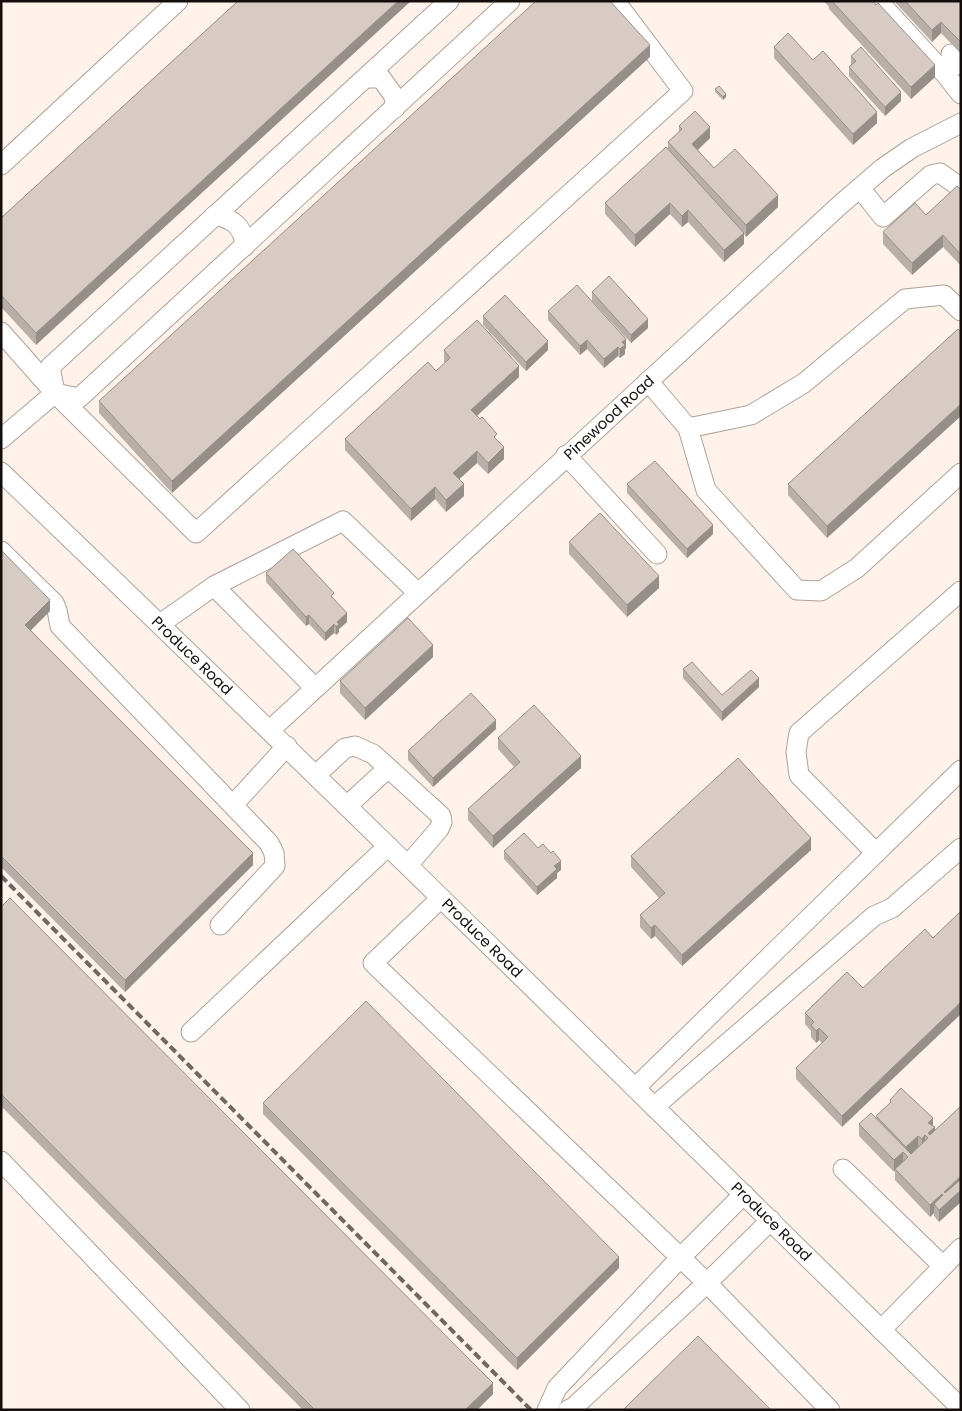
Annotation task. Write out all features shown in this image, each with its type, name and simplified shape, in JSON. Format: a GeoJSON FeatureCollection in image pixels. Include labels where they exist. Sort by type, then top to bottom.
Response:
{"type":"FeatureCollection","features":[{"type":"Feature","properties":{"kind":"street"},"geometry":{"type":"LineString","coordinates":[[1,165],[178,1]]}},
{"type":"Feature","properties":{"kind":"street"},"geometry":{"type":"LineString","coordinates":[[55,393],[50,367],[449,1]]}},
{"type":"Feature","properties":{"kind":"street"},"geometry":{"type":"LineString","coordinates":[[55,393],[79,398],[510,1]]}},
{"type":"Feature","properties":{"kind":"street"},"geometry":{"type":"LineString","coordinates":[[1,332],[55,393],[196,532],[683,91],[616,1]]}},
{"type":"Feature","properties":{"kind":"street"},"geometry":{"type":"LineString","coordinates":[[878,1],[961,94]]}},
{"type":"Feature","properties":{"kind":"street"},"geometry":{"type":"LineString","coordinates":[[367,78],[381,78],[394,96],[396,108]]}},
{"type":"Feature","properties":{"kind":"street","name":"Pinewood Road"},"geometry":{"type":"LineString","coordinates":[[270,730],[566,456],[860,188],[883,168],[912,148],[961,123]]}},
{"type":"Feature","properties":{"kind":"street"},"geometry":{"type":"LineString","coordinates":[[860,188],[883,216],[931,175],[940,173],[961,188]]}},
{"type":"Feature","properties":{"kind":"street"},"geometry":{"type":"LineString","coordinates":[[215,215],[230,219],[244,234],[245,246]]}},
{"type":"Feature","properties":{"kind":"street"},"geometry":{"type":"LineString","coordinates":[[688,428],[751,415],[804,383],[905,299],[944,295],[961,311]]}},
{"type":"Feature","properties":{"kind":"street"},"geometry":{"type":"LineString","coordinates":[[648,381],[688,428],[706,490],[797,590],[821,591],[857,568],[961,473]]}},
{"type":"Feature","properties":{"kind":"street"},"geometry":{"type":"LineString","coordinates":[[1,439],[55,393]]}},
{"type":"Feature","properties":{"kind":"street"},"geometry":{"type":"LineString","coordinates":[[566,456],[658,554]]}},
{"type":"Feature","properties":{"kind":"street","name":"Produce Road"},"geometry":{"type":"LineString","coordinates":[[1,472],[287,746],[881,1330],[957,1397]]}},
{"type":"Feature","properties":{"kind":"street"},"geometry":{"type":"LineString","coordinates":[[160,624],[214,586],[343,521],[418,593]]}},
{"type":"Feature","properties":{"kind":"street"},"geometry":{"type":"LineString","coordinates":[[1,551],[54,603],[60,626],[269,843],[274,853],[275,866],[220,925]]}},
{"type":"Feature","properties":{"kind":"street"},"geometry":{"type":"LineString","coordinates":[[214,586],[315,688]]}},
{"type":"Feature","properties":{"kind":"street"},"geometry":{"type":"LineString","coordinates":[[876,853],[800,774],[796,752],[799,733],[961,591]]}},
{"type":"Feature","properties":{"kind":"street"},"geometry":{"type":"LineString","coordinates":[[233,805],[287,746]]}},
{"type":"Feature","properties":{"kind":"street"},"geometry":{"type":"LineString","coordinates":[[316,775],[345,748],[355,746],[373,754],[441,816],[442,822],[439,830],[408,865]]}},
{"type":"Feature","properties":{"kind":"street"},"geometry":{"type":"LineString","coordinates":[[347,806],[388,768]]}},
{"type":"Feature","properties":{"kind":"street"},"geometry":{"type":"LineString","coordinates":[[635,1088],[961,770]]}},
{"type":"Feature","properties":{"kind":"street"},"geometry":{"type":"LineString","coordinates":[[191,1032],[388,846]]}},
{"type":"Feature","properties":{"kind":"street"},"geometry":{"type":"LineString","coordinates":[[654,1107],[874,916],[892,908],[961,848]]}},
{"type":"Feature","properties":{"kind":"street"},"geometry":{"type":"LineString","coordinates":[[441,898],[373,963],[708,1283],[830,1410]]}},
{"type":"Feature","properties":{"kind":"street"},"geometry":{"type":"LineString","coordinates":[[1,1160],[240,1410]]}},
{"type":"Feature","properties":{"kind":"street"},"geometry":{"type":"LineString","coordinates":[[843,1169],[943,1266]]}},
{"type":"Feature","properties":{"kind":"street"},"geometry":{"type":"LineString","coordinates":[[547,1410],[557,1388],[681,1257],[744,1194]]}},
{"type":"Feature","properties":{"kind":"street"},"geometry":{"type":"LineString","coordinates":[[568,1410],[574,1407],[708,1283],[771,1220]]}},
{"type":"Feature","properties":{"kind":"street"},"geometry":{"type":"LineString","coordinates":[[881,1330],[961,1248]]}},
{"type":"Feature","properties":{"kind":"street"},"geometry":{"type":"LineString","coordinates":[[601,1342],[622,1363]]}},
{"type":"Feature","properties":{"kind":"building"},"geometry":{"type":"Polygon","coordinates":[[[238,1],[398,1],[36,333],[1,295],[1,218],[238,1]]]}},
{"type":"Feature","properties":{"kind":"building"},"geometry":{"type":"Polygon","coordinates":[[[536,1],[610,1],[650,45],[172,481],[99,401],[536,1]]]}},
{"type":"Feature","properties":{"kind":"building"},"geometry":{"type":"Polygon","coordinates":[[[832,1],[873,1],[876,5],[878,3],[935,65],[911,87],[832,1]]]}},
{"type":"Feature","properties":{"kind":"building"},"geometry":{"type":"Polygon","coordinates":[[[905,1],[961,1],[961,42],[941,22],[932,30],[905,1]]]}},
{"type":"Feature","properties":{"kind":"building"},"geometry":{"type":"Polygon","coordinates":[[[788,33],[813,60],[823,51],[877,112],[853,134],[774,47],[788,33]]]}},
{"type":"Feature","properties":{"kind":"building"},"geometry":{"type":"Polygon","coordinates":[[[861,47],[901,92],[885,107],[849,67],[856,61],[851,56],[861,47]]]}},
{"type":"Feature","properties":{"kind":"building"},"geometry":{"type":"Polygon","coordinates":[[[719,86],[726,94],[723,97],[715,89],[719,86]]]}},
{"type":"Feature","properties":{"kind":"building"},"geometry":{"type":"Polygon","coordinates":[[[695,111],[710,127],[692,144],[714,168],[735,149],[778,195],[746,225],[668,142],[682,129],[679,126],[695,111]]]}},
{"type":"Feature","properties":{"kind":"building"},"geometry":{"type":"Polygon","coordinates":[[[666,147],[744,233],[724,250],[688,210],[682,216],[670,203],[635,235],[605,203],[666,147]]]}},
{"type":"Feature","properties":{"kind":"building"},"geometry":{"type":"Polygon","coordinates":[[[957,186],[961,190],[961,255],[943,235],[912,263],[883,232],[915,203],[926,215],[957,186]]]}},
{"type":"Feature","properties":{"kind":"building"},"geometry":{"type":"Polygon","coordinates":[[[609,276],[648,319],[631,335],[592,292],[609,276]]]}},
{"type":"Feature","properties":{"kind":"building"},"geometry":{"type":"Polygon","coordinates":[[[577,285],[626,339],[622,342],[625,345],[620,349],[618,347],[604,359],[587,340],[580,346],[548,311],[577,285]]]}},
{"type":"Feature","properties":{"kind":"building"},"geometry":{"type":"Polygon","coordinates":[[[505,295],[548,341],[526,362],[483,316],[505,295]]]}},
{"type":"Feature","properties":{"kind":"building"},"geometry":{"type":"Polygon","coordinates":[[[477,320],[519,366],[471,410],[480,419],[482,417],[497,434],[494,437],[504,447],[488,463],[477,451],[453,473],[464,484],[446,500],[435,487],[411,509],[345,439],[428,362],[436,371],[450,358],[444,350],[477,320]]]}},
{"type":"Feature","properties":{"kind":"building"},"geometry":{"type":"Polygon","coordinates":[[[958,329],[961,332],[961,404],[827,526],[788,484],[958,329]]]}},
{"type":"Feature","properties":{"kind":"building"},"geometry":{"type":"Polygon","coordinates":[[[655,461],[713,525],[687,549],[627,484],[655,461]]]}},
{"type":"Feature","properties":{"kind":"building"},"geometry":{"type":"Polygon","coordinates":[[[600,513],[659,576],[627,605],[569,542],[600,513]]]}},
{"type":"Feature","properties":{"kind":"building"},"geometry":{"type":"Polygon","coordinates":[[[293,549],[334,593],[331,596],[347,613],[337,622],[339,624],[336,627],[334,624],[325,633],[309,615],[306,617],[266,573],[293,549]]]}},
{"type":"Feature","properties":{"kind":"building"},"geometry":{"type":"Polygon","coordinates":[[[1,550],[50,600],[25,625],[253,853],[125,980],[1,856],[1,550]]]}},
{"type":"Feature","properties":{"kind":"building"},"geometry":{"type":"Polygon","coordinates":[[[408,618],[433,645],[365,708],[340,681],[408,618]]]}},
{"type":"Feature","properties":{"kind":"building"},"geometry":{"type":"Polygon","coordinates":[[[692,662],[722,695],[751,670],[759,678],[722,712],[683,669],[692,662]]]}},
{"type":"Feature","properties":{"kind":"building"},"geometry":{"type":"Polygon","coordinates":[[[471,693],[496,720],[433,778],[408,751],[471,693]]]}},
{"type":"Feature","properties":{"kind":"building"},"geometry":{"type":"Polygon","coordinates":[[[534,705],[581,756],[493,836],[468,809],[520,762],[498,738],[534,705]]]}},
{"type":"Feature","properties":{"kind":"building"},"geometry":{"type":"Polygon","coordinates":[[[738,758],[811,838],[682,955],[655,925],[651,928],[640,915],[665,893],[631,856],[738,758]]]}},
{"type":"Feature","properties":{"kind":"building"},"geometry":{"type":"Polygon","coordinates":[[[524,833],[538,848],[543,844],[551,853],[553,851],[561,861],[554,866],[557,869],[537,887],[504,851],[524,833]]]}},
{"type":"Feature","properties":{"kind":"building"},"geometry":{"type":"Polygon","coordinates":[[[10,898],[493,1383],[465,1410],[315,1410],[1,1094],[1,907],[10,898]]]}},
{"type":"Feature","properties":{"kind":"building"},"geometry":{"type":"Polygon","coordinates":[[[961,911],[961,1002],[842,1116],[796,1068],[828,1037],[819,1028],[816,1031],[811,1025],[814,1022],[805,1013],[847,972],[863,988],[925,929],[933,938],[961,911]]]}},
{"type":"Feature","properties":{"kind":"building"},"geometry":{"type":"Polygon","coordinates":[[[366,1001],[619,1257],[517,1358],[263,1103],[366,1001]]]}},
{"type":"Feature","properties":{"kind":"building"},"geometry":{"type":"Polygon","coordinates":[[[901,1088],[933,1118],[928,1123],[935,1127],[928,1133],[930,1135],[961,1106],[961,1176],[944,1192],[961,1179],[961,1190],[939,1210],[934,1204],[942,1194],[930,1205],[895,1169],[908,1157],[903,1152],[894,1160],[859,1124],[871,1113],[911,1154],[928,1138],[925,1135],[922,1139],[918,1136],[906,1147],[876,1116],[891,1102],[890,1100],[901,1088]]]}},
{"type":"Feature","properties":{"kind":"building"},"geometry":{"type":"Polygon","coordinates":[[[698,1336],[771,1410],[623,1410],[698,1336]]]}},
{"type":"Feature","properties":{"kind":"railway"},"geometry":{"type":"LineString","coordinates":[[1,876],[531,1410]]}}]}
